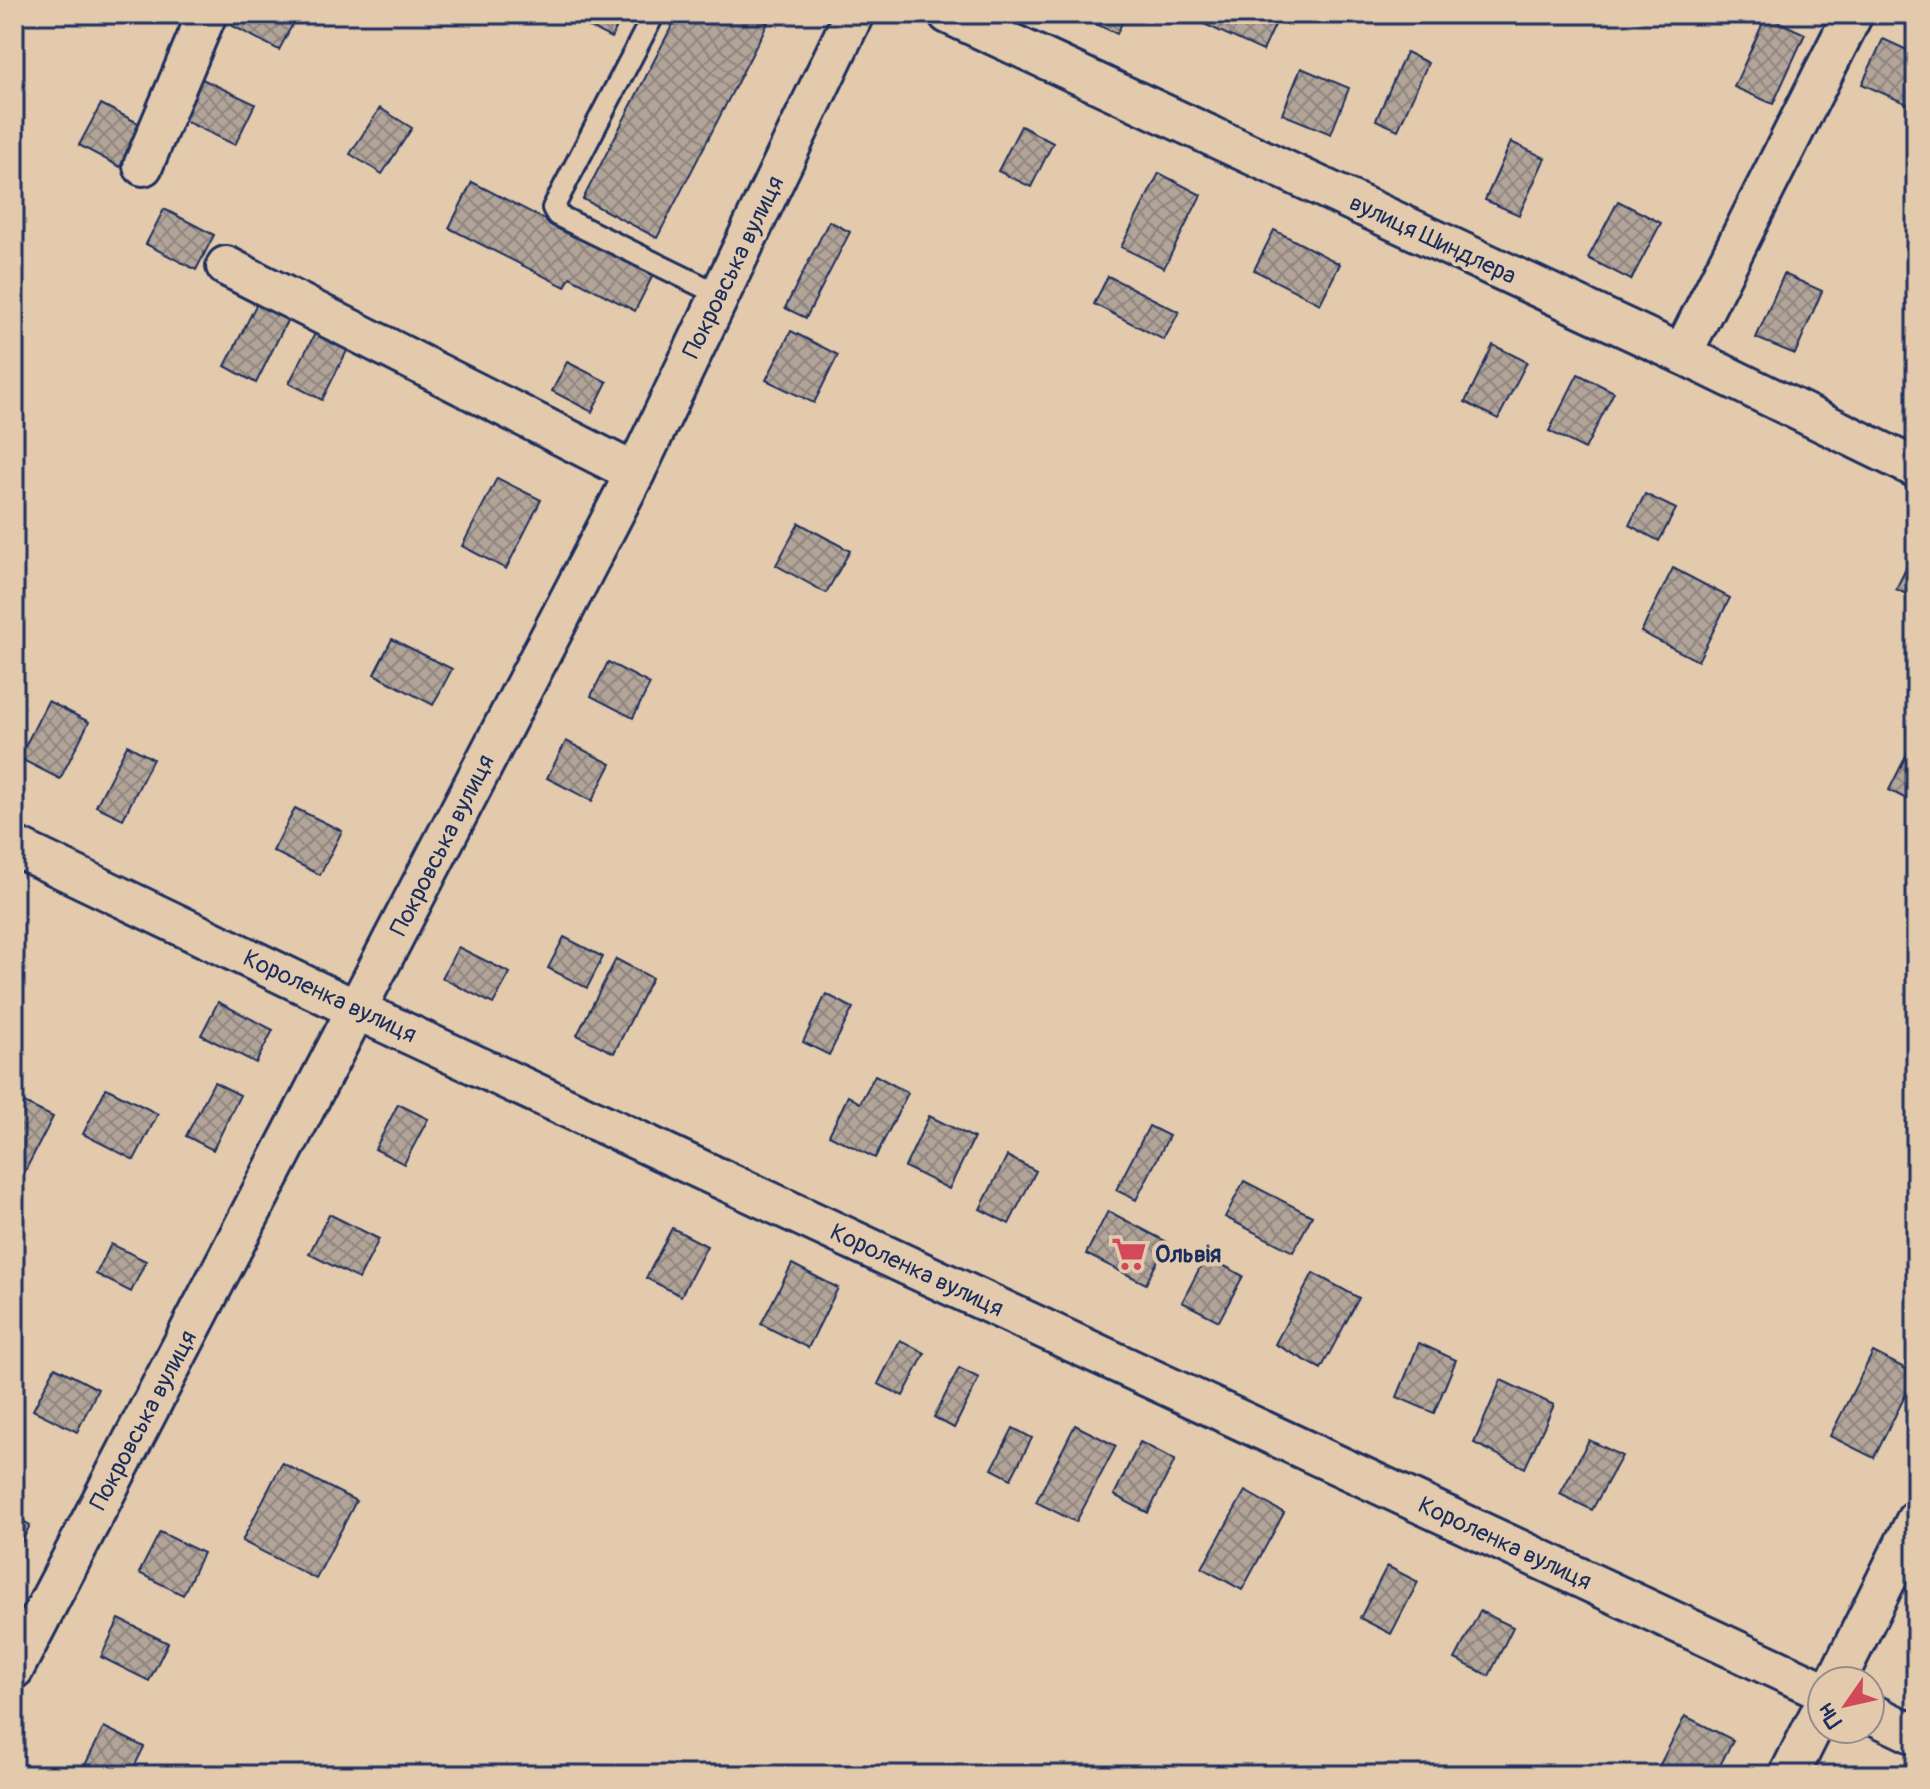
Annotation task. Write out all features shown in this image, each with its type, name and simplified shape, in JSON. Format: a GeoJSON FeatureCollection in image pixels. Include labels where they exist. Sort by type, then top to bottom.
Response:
{"type":"FeatureCollection","features":[{"type":"Feature","properties":{"kind":"street"},"geometry":{"type":"LineString","coordinates":[[143,166],[207,14]]}},
{"type":"Feature","properties":{"kind":"street","name":"Покровська вулиця"},"geometry":{"type":"LineString","coordinates":[[14,1669],[635,473],[854,14]]}},
{"type":"Feature","properties":{"kind":"street","name":"вулиця Шиндлера"},"geometry":{"type":"LineString","coordinates":[[948,14],[1682,354],[1916,468]]}},
{"type":"Feature","properties":{"kind":"street"},"geometry":{"type":"LineString","coordinates":[[1682,354],[1853,14]]}},
{"type":"Feature","properties":{"kind":"street"},"geometry":{"type":"LineString","coordinates":[[226,266],[635,473]]}},
{"type":"Feature","properties":{"kind":"street","name":"Короленка вулиця"},"geometry":{"type":"LineString","coordinates":[[14,846],[357,1010],[1806,1683]]}},
{"type":"Feature","properties":{"kind":"street"},"geometry":{"type":"LineString","coordinates":[[1844,1665],[1916,1520]]}},
{"type":"Feature","properties":{"kind":"street"},"geometry":{"type":"LineString","coordinates":[[1886,1721],[1916,1735]]}},
{"type":"Feature","properties":{"kind":"street"},"geometry":{"type":"LineString","coordinates":[[1789,1775],[1806,1741]]}},
{"type":"Feature","properties":{"kind":"lane"},"geometry":{"type":"LineString","coordinates":[[654,14],[553,208],[557,215],[720,295]]}},
{"type":"Feature","properties":{"kind":"building"},"geometry":{"type":"Polygon","coordinates":[[[237,14],[298,14],[279,50],[231,25],[237,14]]]}},
{"type":"Feature","properties":{"kind":"building"},"geometry":{"type":"Polygon","coordinates":[[[564,14],[624,14],[611,38],[564,14]]]}},
{"type":"Feature","properties":{"kind":"building"},"geometry":{"type":"Polygon","coordinates":[[[678,14],[750,14],[768,23],[657,238],[583,199],[678,14]]]}},
{"type":"Feature","properties":{"kind":"building"},"geometry":{"type":"Polygon","coordinates":[[[1075,14],[1126,14],[1117,34],[1075,14]]]}},
{"type":"Feature","properties":{"kind":"building"},"geometry":{"type":"Polygon","coordinates":[[[1208,14],[1250,14],[1275,25],[1263,51],[1204,24],[1208,14]]]}},
{"type":"Feature","properties":{"kind":"building"},"geometry":{"type":"Polygon","coordinates":[[[1766,16],[1805,34],[1773,104],[1734,87],[1766,16]]]}},
{"type":"Feature","properties":{"kind":"building"},"geometry":{"type":"Polygon","coordinates":[[[1883,39],[1916,54],[1916,108],[1862,84],[1883,39]]]}},
{"type":"Feature","properties":{"kind":"building"},"geometry":{"type":"Polygon","coordinates":[[[1406,52],[1428,63],[1398,130],[1376,120],[1406,52]]]}},
{"type":"Feature","properties":{"kind":"building"},"geometry":{"type":"Polygon","coordinates":[[[1301,68],[1349,88],[1331,134],[1282,114],[1301,68]]]}},
{"type":"Feature","properties":{"kind":"building"},"geometry":{"type":"Polygon","coordinates":[[[200,78],[255,104],[235,145],[181,119],[200,78]]]}},
{"type":"Feature","properties":{"kind":"building"},"geometry":{"type":"Polygon","coordinates":[[[101,104],[142,125],[120,167],[79,145],[101,104]]]}},
{"type":"Feature","properties":{"kind":"building"},"geometry":{"type":"Polygon","coordinates":[[[380,108],[412,128],[382,174],[350,154],[380,108]]]}},
{"type":"Feature","properties":{"kind":"building"},"geometry":{"type":"Polygon","coordinates":[[[1021,126],[1053,143],[1031,187],[998,171],[1021,126]]]}},
{"type":"Feature","properties":{"kind":"building"},"geometry":{"type":"Polygon","coordinates":[[[1511,142],[1545,158],[1519,215],[1485,200],[1511,142]]]}},
{"type":"Feature","properties":{"kind":"building"},"geometry":{"type":"Polygon","coordinates":[[[1159,173],[1201,195],[1164,268],[1121,247],[1159,173]]]}},
{"type":"Feature","properties":{"kind":"building"},"geometry":{"type":"Polygon","coordinates":[[[472,182],[653,275],[635,311],[570,277],[565,287],[449,228],[472,182]]]}},
{"type":"Feature","properties":{"kind":"building"},"geometry":{"type":"Polygon","coordinates":[[[1618,201],[1661,223],[1631,280],[1588,258],[1618,201]]]}},
{"type":"Feature","properties":{"kind":"building"},"geometry":{"type":"Polygon","coordinates":[[[164,209],[214,235],[196,270],[146,244],[164,209]]]}},
{"type":"Feature","properties":{"kind":"building"},"geometry":{"type":"Polygon","coordinates":[[[829,221],[850,232],[806,318],[785,308],[829,221]]]}},
{"type":"Feature","properties":{"kind":"building"},"geometry":{"type":"Polygon","coordinates":[[[1274,230],[1340,264],[1320,304],[1254,270],[1274,230]]]}},
{"type":"Feature","properties":{"kind":"building"},"geometry":{"type":"Polygon","coordinates":[[[1784,274],[1822,291],[1795,354],[1756,338],[1784,274]]]}},
{"type":"Feature","properties":{"kind":"building"},"geometry":{"type":"Polygon","coordinates":[[[1108,276],[1179,312],[1164,340],[1094,304],[1108,276]]]}},
{"type":"Feature","properties":{"kind":"building"},"geometry":{"type":"Polygon","coordinates":[[[257,303],[288,319],[256,383],[225,366],[257,303]]]}},
{"type":"Feature","properties":{"kind":"building"},"geometry":{"type":"Polygon","coordinates":[[[319,326],[351,343],[322,400],[289,383],[319,326]]]}},
{"type":"Feature","properties":{"kind":"building"},"geometry":{"type":"Polygon","coordinates":[[[791,331],[838,355],[814,403],[766,380],[791,331]]]}},
{"type":"Feature","properties":{"kind":"building"},"geometry":{"type":"Polygon","coordinates":[[[1493,345],[1527,362],[1498,419],[1465,402],[1493,345]]]}},
{"type":"Feature","properties":{"kind":"building"},"geometry":{"type":"Polygon","coordinates":[[[567,362],[607,382],[592,412],[552,391],[567,362]]]}},
{"type":"Feature","properties":{"kind":"building"},"geometry":{"type":"Polygon","coordinates":[[[1578,374],[1614,392],[1585,449],[1549,431],[1578,374]]]}},
{"type":"Feature","properties":{"kind":"building"},"geometry":{"type":"Polygon","coordinates":[[[497,478],[541,500],[506,569],[462,546],[497,478]]]}},
{"type":"Feature","properties":{"kind":"building"},"geometry":{"type":"Polygon","coordinates":[[[1645,494],[1676,509],[1659,541],[1629,525],[1645,494]]]}},
{"type":"Feature","properties":{"kind":"building"},"geometry":{"type":"Polygon","coordinates":[[[799,523],[850,551],[826,593],[776,565],[799,523]]]}},
{"type":"Feature","properties":{"kind":"building"},"geometry":{"type":"Polygon","coordinates":[[[1916,548],[1916,599],[1896,589],[1916,548]]]}},
{"type":"Feature","properties":{"kind":"building"},"geometry":{"type":"Polygon","coordinates":[[[1673,568],[1730,598],[1698,661],[1641,632],[1673,568]]]}},
{"type":"Feature","properties":{"kind":"building"},"geometry":{"type":"Polygon","coordinates":[[[392,639],[452,669],[433,705],[374,674],[392,639]]]}},
{"type":"Feature","properties":{"kind":"building"},"geometry":{"type":"Polygon","coordinates":[[[608,662],[650,684],[633,718],[591,696],[608,662]]]}},
{"type":"Feature","properties":{"kind":"building"},"geometry":{"type":"Polygon","coordinates":[[[48,701],[89,722],[60,779],[19,758],[48,701]]]}},
{"type":"Feature","properties":{"kind":"building"},"geometry":{"type":"Polygon","coordinates":[[[566,741],[611,764],[592,801],[547,778],[566,741]]]}},
{"type":"Feature","properties":{"kind":"building"},"geometry":{"type":"Polygon","coordinates":[[[1912,744],[1916,746],[1916,804],[1889,790],[1912,744]]]}},
{"type":"Feature","properties":{"kind":"building"},"geometry":{"type":"Polygon","coordinates":[[[127,745],[153,759],[123,819],[96,806],[127,745]]]}},
{"type":"Feature","properties":{"kind":"building"},"geometry":{"type":"Polygon","coordinates":[[[295,808],[342,831],[320,875],[273,851],[295,808]]]}},
{"type":"Feature","properties":{"kind":"building"},"geometry":{"type":"Polygon","coordinates":[[[564,937],[603,957],[587,988],[548,968],[564,937]]]}},
{"type":"Feature","properties":{"kind":"building"},"geometry":{"type":"Polygon","coordinates":[[[458,947],[510,973],[493,1004],[442,978],[458,947]]]}},
{"type":"Feature","properties":{"kind":"building"},"geometry":{"type":"Polygon","coordinates":[[[616,959],[652,978],[614,1053],[577,1035],[616,959]]]}},
{"type":"Feature","properties":{"kind":"building"},"geometry":{"type":"Polygon","coordinates":[[[826,994],[853,1008],[829,1055],[803,1042],[826,994]]]}},
{"type":"Feature","properties":{"kind":"building"},"geometry":{"type":"Polygon","coordinates":[[[218,1002],[273,1030],[256,1063],[201,1035],[218,1002]]]}},
{"type":"Feature","properties":{"kind":"building"},"geometry":{"type":"Polygon","coordinates":[[[875,1075],[908,1093],[875,1158],[829,1135],[848,1096],[860,1103],[875,1075]]]}},
{"type":"Feature","properties":{"kind":"building"},"geometry":{"type":"Polygon","coordinates":[[[214,1082],[240,1095],[213,1150],[186,1136],[214,1082]]]}},
{"type":"Feature","properties":{"kind":"building"},"geometry":{"type":"Polygon","coordinates":[[[106,1088],[158,1114],[134,1160],[83,1134],[106,1088]]]}},
{"type":"Feature","properties":{"kind":"building"},"geometry":{"type":"Polygon","coordinates":[[[14,1098],[53,1117],[22,1177],[14,1173],[14,1098]]]}},
{"type":"Feature","properties":{"kind":"building"},"geometry":{"type":"Polygon","coordinates":[[[398,1104],[428,1119],[404,1164],[375,1149],[398,1104]]]}},
{"type":"Feature","properties":{"kind":"building"},"geometry":{"type":"Polygon","coordinates":[[[929,1116],[974,1138],[949,1189],[905,1167],[929,1116]]]}},
{"type":"Feature","properties":{"kind":"building"},"geometry":{"type":"Polygon","coordinates":[[[1149,1126],[1169,1136],[1136,1200],[1116,1190],[1149,1126]]]}},
{"type":"Feature","properties":{"kind":"building"},"geometry":{"type":"Polygon","coordinates":[[[1007,1156],[1036,1171],[1009,1224],[980,1209],[1007,1156]]]}},
{"type":"Feature","properties":{"kind":"building"},"geometry":{"type":"Polygon","coordinates":[[[1244,1181],[1312,1216],[1293,1252],[1225,1217],[1244,1181]]]}},
{"type":"Feature","properties":{"kind":"building"},"geometry":{"type":"Polygon","coordinates":[[[1108,1211],[1167,1242],[1146,1284],[1086,1254],[1108,1211]]]}},
{"type":"Feature","properties":{"kind":"building"},"geometry":{"type":"Polygon","coordinates":[[[329,1214],[379,1239],[359,1279],[309,1254],[329,1214]]]}},
{"type":"Feature","properties":{"kind":"building"},"geometry":{"type":"Polygon","coordinates":[[[672,1228],[707,1246],[681,1296],[646,1278],[672,1228]]]}},
{"type":"Feature","properties":{"kind":"building"},"geometry":{"type":"Polygon","coordinates":[[[111,1244],[146,1261],[131,1292],[96,1274],[111,1244]]]}},
{"type":"Feature","properties":{"kind":"building"},"geometry":{"type":"Polygon","coordinates":[[[1206,1256],[1243,1276],[1219,1321],[1182,1302],[1206,1256]]]}},
{"type":"Feature","properties":{"kind":"building"},"geometry":{"type":"Polygon","coordinates":[[[792,1264],[838,1288],[808,1348],[761,1324],[792,1264]]]}},
{"type":"Feature","properties":{"kind":"building"},"geometry":{"type":"Polygon","coordinates":[[[1313,1273],[1359,1298],[1321,1369],[1275,1344],[1313,1273]]]}},
{"type":"Feature","properties":{"kind":"building"},"geometry":{"type":"Polygon","coordinates":[[[900,1340],[925,1353],[903,1396],[878,1384],[900,1340]]]}},
{"type":"Feature","properties":{"kind":"building"},"geometry":{"type":"Polygon","coordinates":[[[1419,1343],[1456,1360],[1434,1413],[1397,1397],[1419,1343]]]}},
{"type":"Feature","properties":{"kind":"building"},"geometry":{"type":"Polygon","coordinates":[[[1873,1352],[1916,1374],[1874,1458],[1830,1436],[1873,1352]]]}},
{"type":"Feature","properties":{"kind":"building"},"geometry":{"type":"Polygon","coordinates":[[[55,1367],[98,1389],[77,1432],[33,1410],[55,1367]]]}},
{"type":"Feature","properties":{"kind":"building"},"geometry":{"type":"Polygon","coordinates":[[[959,1368],[979,1378],[954,1428],[934,1417],[959,1368]]]}},
{"type":"Feature","properties":{"kind":"building"},"geometry":{"type":"Polygon","coordinates":[[[1501,1380],[1554,1405],[1525,1468],[1474,1443],[1501,1380]]]}},
{"type":"Feature","properties":{"kind":"building"},"geometry":{"type":"Polygon","coordinates":[[[1075,1425],[1116,1446],[1076,1522],[1036,1502],[1075,1425]]]}},
{"type":"Feature","properties":{"kind":"building"},"geometry":{"type":"Polygon","coordinates":[[[1013,1428],[1032,1438],[1011,1479],[992,1469],[1013,1428]]]}},
{"type":"Feature","properties":{"kind":"building"},"geometry":{"type":"Polygon","coordinates":[[[1589,1440],[1622,1456],[1592,1510],[1560,1494],[1589,1440]]]}},
{"type":"Feature","properties":{"kind":"building"},"geometry":{"type":"Polygon","coordinates":[[[1140,1442],[1175,1460],[1148,1513],[1114,1495],[1140,1442]]]}},
{"type":"Feature","properties":{"kind":"building"},"geometry":{"type":"Polygon","coordinates":[[[282,1463],[356,1501],[316,1579],[242,1541],[282,1463]]]}},
{"type":"Feature","properties":{"kind":"building"},"geometry":{"type":"Polygon","coordinates":[[[1245,1491],[1284,1513],[1242,1590],[1202,1568],[1245,1491]]]}},
{"type":"Feature","properties":{"kind":"building"},"geometry":{"type":"Polygon","coordinates":[[[14,1516],[30,1525],[14,1558],[14,1516]]]}},
{"type":"Feature","properties":{"kind":"building"},"geometry":{"type":"Polygon","coordinates":[[[160,1532],[203,1553],[183,1595],[139,1573],[160,1532]]]}},
{"type":"Feature","properties":{"kind":"building"},"geometry":{"type":"Polygon","coordinates":[[[1387,1566],[1418,1582],[1391,1634],[1360,1618],[1387,1566]]]}},
{"type":"Feature","properties":{"kind":"building"},"geometry":{"type":"Polygon","coordinates":[[[1480,1611],[1513,1627],[1489,1676],[1455,1659],[1480,1611]]]}},
{"type":"Feature","properties":{"kind":"building"},"geometry":{"type":"Polygon","coordinates":[[[119,1619],[168,1643],[149,1681],[101,1657],[119,1619]]]}},
{"type":"Feature","properties":{"kind":"building"},"geometry":{"type":"Polygon","coordinates":[[[1685,1716],[1733,1740],[1715,1775],[1666,1775],[1657,1770],[1685,1716]]]}},
{"type":"Feature","properties":{"kind":"building"},"geometry":{"type":"Polygon","coordinates":[[[104,1727],[144,1747],[130,1775],[80,1775],[104,1727]]]}},
{"type":"Feature","properties":{"kind":"place","name":"Ольвія"},"geometry":{"type":"Point","coordinates":[1129,1254]}}]}
